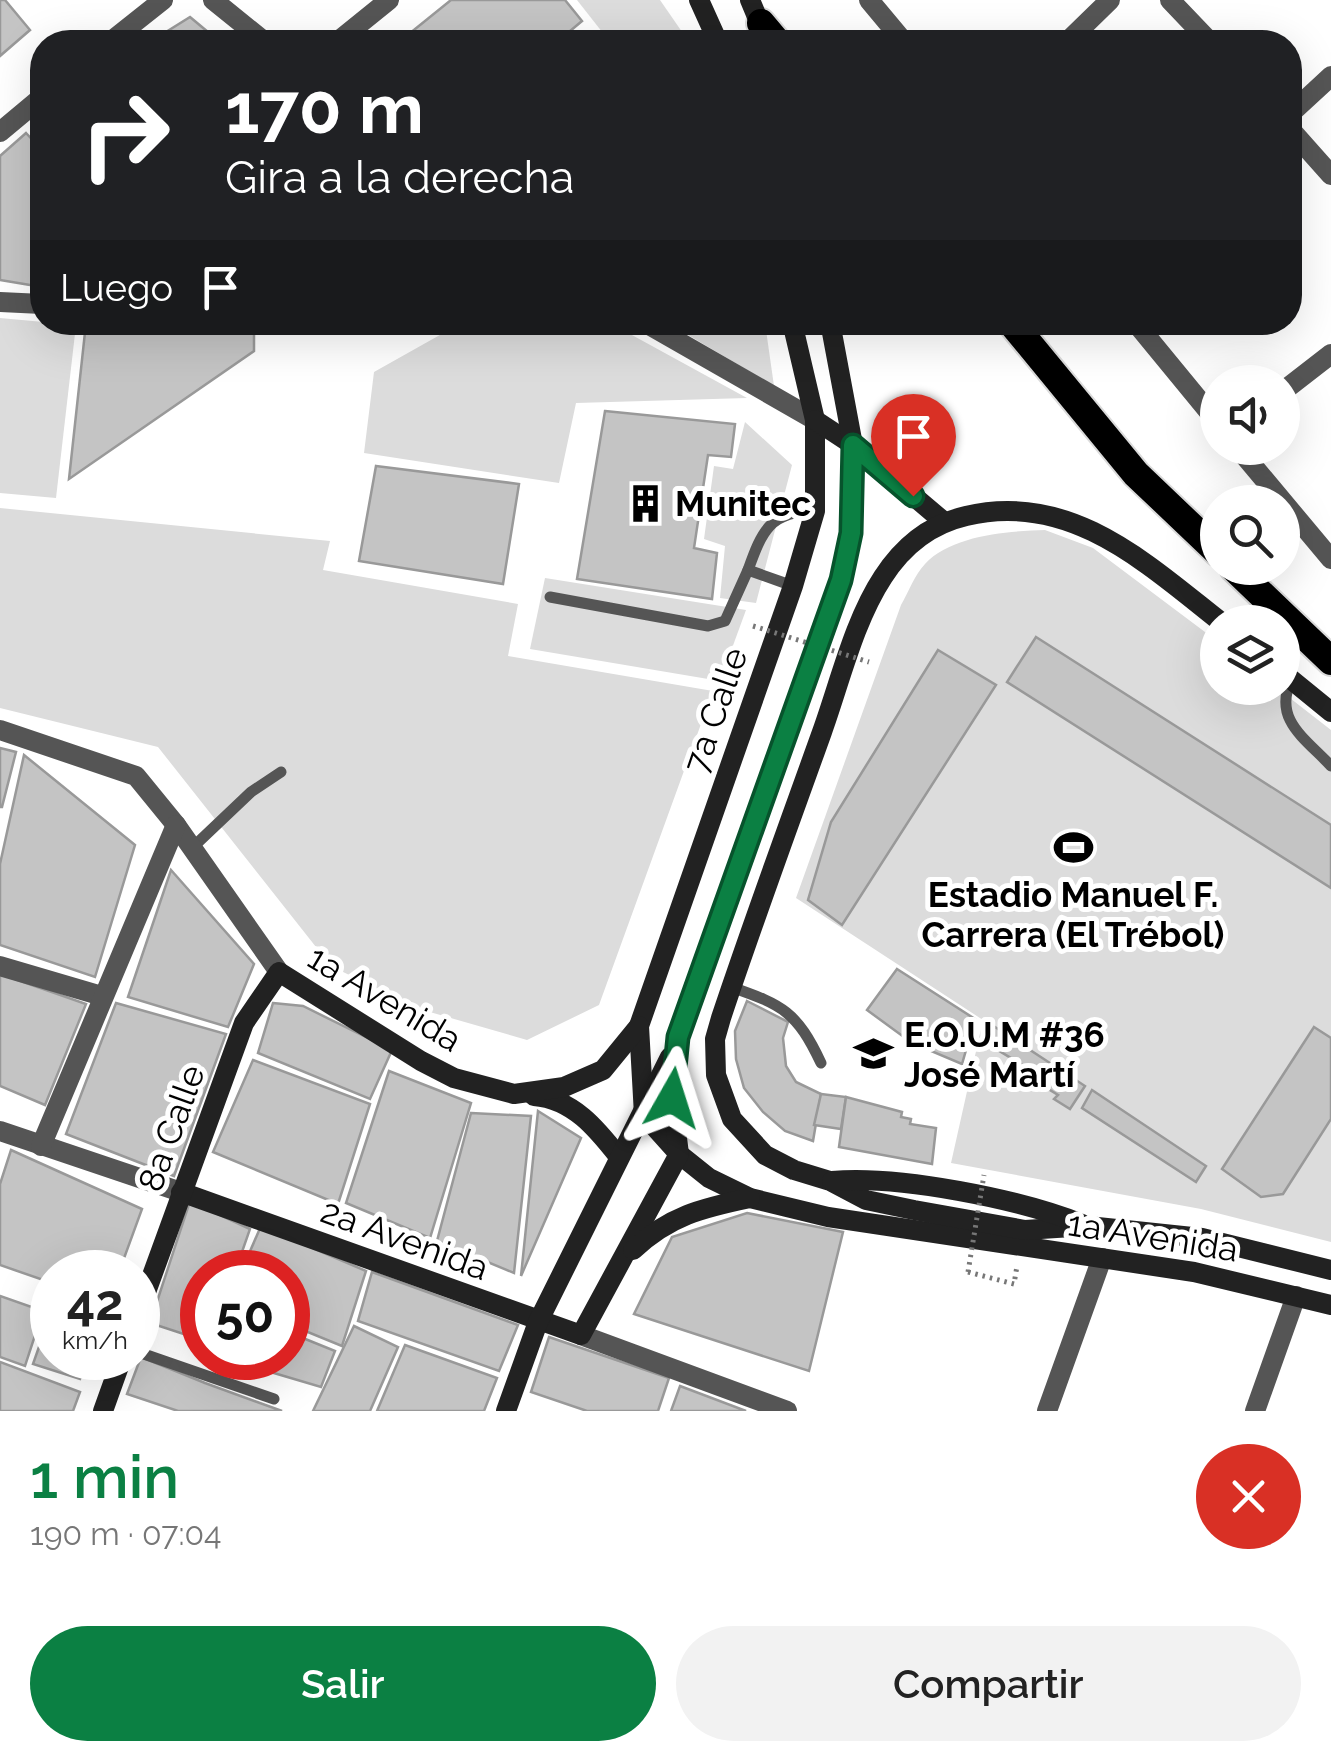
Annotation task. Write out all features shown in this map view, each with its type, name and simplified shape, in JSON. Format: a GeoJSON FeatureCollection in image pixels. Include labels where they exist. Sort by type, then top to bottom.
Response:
{"type":"FeatureCollection","features":[{"type":"Feature","properties":{"kind":"highway"},"geometry":{"type":"LineString","coordinates":[[1021,335],[1136,474],[1200,535]]}},
{"type":"Feature","properties":{"kind":"highway"},"geometry":{"type":"LineString","coordinates":[[1252,585],[1331,661]]}},
{"type":"Feature","properties":{"kind":"main road"},"geometry":{"type":"LineString","coordinates":[[698,0],[712,30]]}},
{"type":"Feature","properties":{"kind":"main road","name":"7a Calle"},"geometry":{"type":"LineString","coordinates":[[644,1115],[639,1026],[793,586],[815,510],[815,420],[795,335]]}},
{"type":"Feature","properties":{"kind":"main road"},"geometry":{"type":"LineString","coordinates":[[506,1411],[538,1322],[619,1157],[644,1115],[678,1037],[841,580],[851,533],[853,445],[832,335]]}},
{"type":"Feature","properties":{"kind":"main road"},"geometry":{"type":"LineString","coordinates":[[815,420],[853,445],[942,522]]}},
{"type":"Feature","properties":{"kind":"main road"},"geometry":{"type":"LineString","coordinates":[[1200,606],[1113,540],[1086,526],[1027,510],[978,513],[942,522],[914,542],[884,574],[873,594],[732,987],[715,1039],[720,1092],[732,1119],[765,1155],[866,1200],[1025,1230],[1088,1226],[1202,1238],[1331,1270]]}},
{"type":"Feature","properties":{"kind":"main road"},"geometry":{"type":"LineString","coordinates":[[1300,687],[1331,712]]}},
{"type":"Feature","properties":{"kind":"main road","name":"1a Avenida"},"geometry":{"type":"LineString","coordinates":[[278,972],[421,1062],[454,1078],[514,1094],[564,1087],[604,1070],[639,1026]]}},
{"type":"Feature","properties":{"kind":"main road","name":"8a Calle"},"geometry":{"type":"LineString","coordinates":[[160,1252],[244,1023],[278,972]]}},
{"type":"Feature","properties":{"kind":"main road"},"geometry":{"type":"LineString","coordinates":[[582,1335],[679,1154],[672,1098],[678,1037]]}},
{"type":"Feature","properties":{"kind":"main road"},"geometry":{"type":"LineString","coordinates":[[514,1094],[544,1096],[571,1108],[595,1127],[619,1157]]}},
{"type":"Feature","properties":{"kind":"main road"},"geometry":{"type":"LineString","coordinates":[[644,1115],[679,1154]]}},
{"type":"Feature","properties":{"kind":"main road","name":"1a Avenida"},"geometry":{"type":"LineString","coordinates":[[679,1154],[709,1178],[750,1198],[828,1216],[1194,1272],[1331,1305]]}},
{"type":"Feature","properties":{"kind":"main road","name":"2a Avenida"},"geometry":{"type":"LineString","coordinates":[[181,1192],[582,1335]]}},
{"type":"Feature","properties":{"kind":"main road"},"geometry":{"type":"LineString","coordinates":[[617,1266],[659,1226],[716,1205],[750,1198]]}},
{"type":"Feature","properties":{"kind":"main road"},"geometry":{"type":"LineString","coordinates":[[103,1411],[114,1380]]}},
{"type":"Feature","properties":{"kind":"street"},"geometry":{"type":"LineString","coordinates":[[125,30],[163,0]]}},
{"type":"Feature","properties":{"kind":"street"},"geometry":{"type":"LineString","coordinates":[[213,0],[249,30]]}},
{"type":"Feature","properties":{"kind":"street"},"geometry":{"type":"LineString","coordinates":[[352,30],[389,0]]}},
{"type":"Feature","properties":{"kind":"street"},"geometry":{"type":"LineString","coordinates":[[869,0],[894,30]]}},
{"type":"Feature","properties":{"kind":"street"},"geometry":{"type":"LineString","coordinates":[[1079,30],[1110,0]]}},
{"type":"Feature","properties":{"kind":"street"},"geometry":{"type":"LineString","coordinates":[[1170,0],[1199,30]]}},
{"type":"Feature","properties":{"kind":"street"},"geometry":{"type":"LineString","coordinates":[[1302,103],[1331,76]]}},
{"type":"Feature","properties":{"kind":"street"},"geometry":{"type":"LineString","coordinates":[[2,127],[30,106]]}},
{"type":"Feature","properties":{"kind":"street"},"geometry":{"type":"LineString","coordinates":[[1302,142],[1331,175]]}},
{"type":"Feature","properties":{"kind":"street"},"geometry":{"type":"LineString","coordinates":[[0,302],[30,303]]}},
{"type":"Feature","properties":{"kind":"street"},"geometry":{"type":"LineString","coordinates":[[667,335],[815,420]]}},
{"type":"Feature","properties":{"kind":"street"},"geometry":{"type":"LineString","coordinates":[[1146,335],[1200,401]]}},
{"type":"Feature","properties":{"kind":"street"},"geometry":{"type":"LineString","coordinates":[[1300,378],[1331,354]]}},
{"type":"Feature","properties":{"kind":"street"},"geometry":{"type":"LineString","coordinates":[[1252,465],[1331,558]]}},
{"type":"Feature","properties":{"kind":"street","name":"1a Avenida"},"geometry":{"type":"LineString","coordinates":[[0,730],[136,776],[176,825],[278,972]]}},
{"type":"Feature","properties":{"kind":"street"},"geometry":{"type":"LineString","coordinates":[[42,1146],[176,825]]}},
{"type":"Feature","properties":{"kind":"street"},"geometry":{"type":"LineString","coordinates":[[0,966],[102,996]]}},
{"type":"Feature","properties":{"kind":"street","name":"2a Avenida"},"geometry":{"type":"LineString","coordinates":[[0,1131],[181,1192]]}},
{"type":"Feature","properties":{"kind":"street"},"geometry":{"type":"LineString","coordinates":[[1047,1411],[1102,1258]]}},
{"type":"Feature","properties":{"kind":"street"},"geometry":{"type":"LineString","coordinates":[[1256,1411],[1296,1296]]}},
{"type":"Feature","properties":{"kind":"street","name":"2a Avenida"},"geometry":{"type":"LineString","coordinates":[[582,1335],[787,1411]]}},
{"type":"Feature","properties":{"kind":"lane"},"geometry":{"type":"LineString","coordinates":[[550,596],[708,626],[725,621],[757,546],[776,520],[790,511],[815,510]]}},
{"type":"Feature","properties":{"kind":"lane"},"geometry":{"type":"LineString","coordinates":[[748,570],[793,586]]}},
{"type":"Feature","properties":{"kind":"lane"},"geometry":{"type":"LineString","coordinates":[[1284,705],[1286,716],[1331,766]]}},
{"type":"Feature","properties":{"kind":"lane"},"geometry":{"type":"LineString","coordinates":[[192,848],[251,792],[281,772]]}},
{"type":"Feature","properties":{"kind":"lane"},"geometry":{"type":"LineString","coordinates":[[732,987],[761,997],[797,1019],[821,1063]]}},
{"type":"Feature","properties":{"kind":"lane"},"geometry":{"type":"LineString","coordinates":[[160,1360],[274,1400]]}},
{"type":"Feature","properties":{"kind":"path"},"geometry":{"type":"LineString","coordinates":[[753,626],[869,662]]}},
{"type":"Feature","properties":{"kind":"path"},"geometry":{"type":"LineString","coordinates":[[984,1175],[968,1272],[1014,1284]]}},
{"type":"Feature","properties":{"kind":"shaded area"},"geometry":{"type":"Polygon","coordinates":[[[577,0],[660,0],[681,30],[601,30],[577,0]]]}},
{"type":"Feature","properties":{"kind":"shaded area"},"geometry":{"type":"Polygon","coordinates":[[[0,318],[30,321],[30,335],[75,335],[56,498],[0,493],[0,318]]]}},
{"type":"Feature","properties":{"kind":"shaded area"},"geometry":{"type":"Polygon","coordinates":[[[440,335],[632,335],[747,398],[576,403],[559,483],[364,453],[374,372],[440,335]]]}},
{"type":"Feature","properties":{"kind":"shaded area"},"geometry":{"type":"Polygon","coordinates":[[[688,335],[767,335],[774,386],[688,335]]]}},
{"type":"Feature","properties":{"kind":"shaded area"},"geometry":{"type":"Polygon","coordinates":[[[745,422],[792,465],[756,603],[720,598],[725,546],[704,539],[714,466],[733,469],[745,422]]]}},
{"type":"Feature","properties":{"kind":"shaded area"},"geometry":{"type":"Polygon","coordinates":[[[0,508],[330,541],[323,570],[518,604],[508,656],[713,691],[599,1005],[527,1040],[416,1008],[331,966],[158,747],[0,708],[0,508]]]}},
{"type":"Feature","properties":{"kind":"shaded area","name":"Estadio Manuel F. Carrera (El Trébol)"},"geometry":{"type":"Polygon","coordinates":[[[1045,530],[1093,548],[1200,628],[1200,705],[1299,705],[1331,730],[1331,1242],[1201,1209],[951,1163],[983,1020],[796,898],[901,605],[918,573],[936,554],[950,547],[998,534],[1045,530]]]}},
{"type":"Feature","properties":{"kind":"shaded area"},"geometry":{"type":"Polygon","coordinates":[[[545,578],[746,610],[720,681],[530,649],[545,578]]]}},
{"type":"Feature","properties":{"kind":"building"},"geometry":{"type":"Polygon","coordinates":[[[0,0],[5,0],[30,30],[0,56],[0,0]]]}},
{"type":"Feature","properties":{"kind":"building"},"geometry":{"type":"Polygon","coordinates":[[[451,0],[565,0],[582,21],[571,30],[414,30],[451,0]]]}},
{"type":"Feature","properties":{"kind":"building"},"geometry":{"type":"Polygon","coordinates":[[[190,17],[206,30],[169,30],[190,17]]]}},
{"type":"Feature","properties":{"kind":"building"},"geometry":{"type":"Polygon","coordinates":[[[26,133],[30,137],[30,285],[0,280],[0,156],[26,133]]]}},
{"type":"Feature","properties":{"kind":"building"},"geometry":{"type":"Polygon","coordinates":[[[85,335],[254,335],[254,351],[69,479],[85,335]]]}},
{"type":"Feature","properties":{"kind":"building","name":"Munitec"},"geometry":{"type":"Polygon","coordinates":[[[605,411],[735,424],[731,457],[708,455],[694,548],[717,553],[712,599],[577,579],[605,411]]]}},
{"type":"Feature","properties":{"kind":"building"},"geometry":{"type":"Polygon","coordinates":[[[376,466],[519,484],[503,584],[359,561],[376,466]]]}},
{"type":"Feature","properties":{"kind":"building"},"geometry":{"type":"Polygon","coordinates":[[[1036,637],[1331,825],[1331,888],[1007,682],[1036,637]]]}},
{"type":"Feature","properties":{"kind":"building"},"geometry":{"type":"Polygon","coordinates":[[[938,650],[996,685],[842,925],[808,900],[831,822],[938,650]]]}},
{"type":"Feature","properties":{"kind":"building"},"geometry":{"type":"Polygon","coordinates":[[[0,748],[16,752],[2,807],[0,807],[0,748]]]}},
{"type":"Feature","properties":{"kind":"building"},"geometry":{"type":"Polygon","coordinates":[[[24,755],[135,845],[95,977],[0,945],[0,864],[24,755]]]}},
{"type":"Feature","properties":{"kind":"building"},"geometry":{"type":"Polygon","coordinates":[[[171,870],[254,964],[228,1027],[128,997],[171,870]]]}},
{"type":"Feature","properties":{"kind":"building"},"geometry":{"type":"Polygon","coordinates":[[[897,969],[975,1019],[962,1064],[912,1043],[867,1010],[897,969]]]}},
{"type":"Feature","properties":{"kind":"building"},"geometry":{"type":"Polygon","coordinates":[[[0,974],[86,1004],[45,1105],[0,1086],[0,974]]]}},
{"type":"Feature","properties":{"kind":"building"},"geometry":{"type":"Polygon","coordinates":[[[747,1001],[788,1022],[783,1038],[786,1066],[796,1082],[821,1094],[813,1141],[785,1131],[744,1088],[736,1059],[735,1031],[747,1001]]]}},
{"type":"Feature","properties":{"kind":"building"},"geometry":{"type":"Polygon","coordinates":[[[116,1003],[226,1034],[174,1176],[66,1134],[116,1003]]]}},
{"type":"Feature","properties":{"kind":"building"},"geometry":{"type":"Polygon","coordinates":[[[273,1003],[303,1006],[392,1050],[370,1099],[258,1053],[273,1003]]]}},
{"type":"Feature","properties":{"kind":"building"},"geometry":{"type":"Polygon","coordinates":[[[995,1027],[1085,1086],[1070,1109],[1054,1099],[1058,1095],[1032,1079],[1036,1073],[986,1043],[995,1027]]]}},
{"type":"Feature","properties":{"kind":"building"},"geometry":{"type":"Polygon","coordinates":[[[1314,1027],[1331,1038],[1331,1119],[1283,1194],[1261,1197],[1222,1169],[1314,1027]]]}},
{"type":"Feature","properties":{"kind":"building"},"geometry":{"type":"Polygon","coordinates":[[[253,1060],[370,1104],[338,1204],[213,1152],[253,1060]]]}},
{"type":"Feature","properties":{"kind":"building"},"geometry":{"type":"Polygon","coordinates":[[[389,1071],[471,1103],[430,1238],[346,1203],[389,1071]]]}},
{"type":"Feature","properties":{"kind":"building"},"geometry":{"type":"Polygon","coordinates":[[[1092,1090],[1206,1166],[1196,1182],[1082,1108],[1092,1090]]]}},
{"type":"Feature","properties":{"kind":"building"},"geometry":{"type":"Polygon","coordinates":[[[821,1094],[846,1097],[841,1129],[814,1125],[821,1094]]]}},
{"type":"Feature","properties":{"kind":"building"},"geometry":{"type":"Polygon","coordinates":[[[846,1097],[902,1112],[901,1117],[911,1119],[910,1124],[936,1128],[932,1164],[839,1147],[846,1097]]]}},
{"type":"Feature","properties":{"kind":"building"},"geometry":{"type":"Polygon","coordinates":[[[538,1111],[581,1138],[521,1276],[538,1111]]]}},
{"type":"Feature","properties":{"kind":"building"},"geometry":{"type":"Polygon","coordinates":[[[471,1113],[531,1116],[514,1273],[437,1241],[471,1113]]]}},
{"type":"Feature","properties":{"kind":"building"},"geometry":{"type":"Polygon","coordinates":[[[11,1150],[142,1209],[127,1250],[30,1250],[30,1275],[0,1265],[0,1184],[11,1150]]]}},
{"type":"Feature","properties":{"kind":"building"},"geometry":{"type":"Polygon","coordinates":[[[190,1201],[250,1229],[243,1250],[180,1250],[180,1333],[160,1326],[160,1292],[190,1201]]]}},
{"type":"Feature","properties":{"kind":"building"},"geometry":{"type":"Polygon","coordinates":[[[747,1213],[843,1232],[809,1371],[634,1314],[672,1237],[747,1213]]]}},
{"type":"Feature","properties":{"kind":"building"},"geometry":{"type":"Polygon","coordinates":[[[261,1226],[366,1271],[342,1346],[310,1333],[310,1250],[251,1250],[261,1226]]]}},
{"type":"Feature","properties":{"kind":"building"},"geometry":{"type":"Polygon","coordinates":[[[372,1272],[518,1325],[499,1371],[358,1321],[372,1272]]]}},
{"type":"Feature","properties":{"kind":"building"},"geometry":{"type":"Polygon","coordinates":[[[0,1296],[30,1306],[30,1351],[25,1366],[0,1357],[0,1296]]]}},
{"type":"Feature","properties":{"kind":"building"},"geometry":{"type":"Polygon","coordinates":[[[354,1326],[398,1347],[370,1411],[313,1411],[354,1326]]]}},
{"type":"Feature","properties":{"kind":"building"},"geometry":{"type":"Polygon","coordinates":[[[549,1337],[669,1378],[658,1411],[587,1411],[531,1392],[549,1337]]]}},
{"type":"Feature","properties":{"kind":"building"},"geometry":{"type":"Polygon","coordinates":[[[310,1341],[335,1351],[321,1387],[297,1380],[310,1380],[310,1341]]]}},
{"type":"Feature","properties":{"kind":"building"},"geometry":{"type":"Polygon","coordinates":[[[405,1345],[497,1378],[484,1411],[377,1411],[405,1345]]]}},
{"type":"Feature","properties":{"kind":"building"},"geometry":{"type":"Polygon","coordinates":[[[0,1362],[30,1373],[30,1380],[48,1380],[80,1392],[73,1411],[0,1411],[0,1362]]]}},
{"type":"Feature","properties":{"kind":"building"},"geometry":{"type":"Polygon","coordinates":[[[160,1365],[180,1373],[180,1380],[198,1380],[282,1411],[178,1411],[127,1394],[132,1380],[160,1380],[160,1365]]]}},
{"type":"Feature","properties":{"kind":"building"},"geometry":{"type":"Polygon","coordinates":[[[680,1386],[746,1411],[671,1411],[680,1386]]]}},
{"type":"Feature","properties":{"kind":"place","name":"Munitec"},"geometry":{"type":"Point","coordinates":[645,503]}},
{"type":"Feature","properties":{"kind":"place","name":"Estadio Manuel F. Carrera (El Trébol)"},"geometry":{"type":"Point","coordinates":[1073,847]}},
{"type":"Feature","properties":{"kind":"place","name":"E.O.U.M #36 José Martí"},"geometry":{"type":"Point","coordinates":[874,1054]}},
{"type":"Feature","properties":{"kind":"route"},"geometry":{"type":"LineString","coordinates":[[672,1098],[678,1037],[841,580],[851,533],[853,445],[913,496]]}}]}
